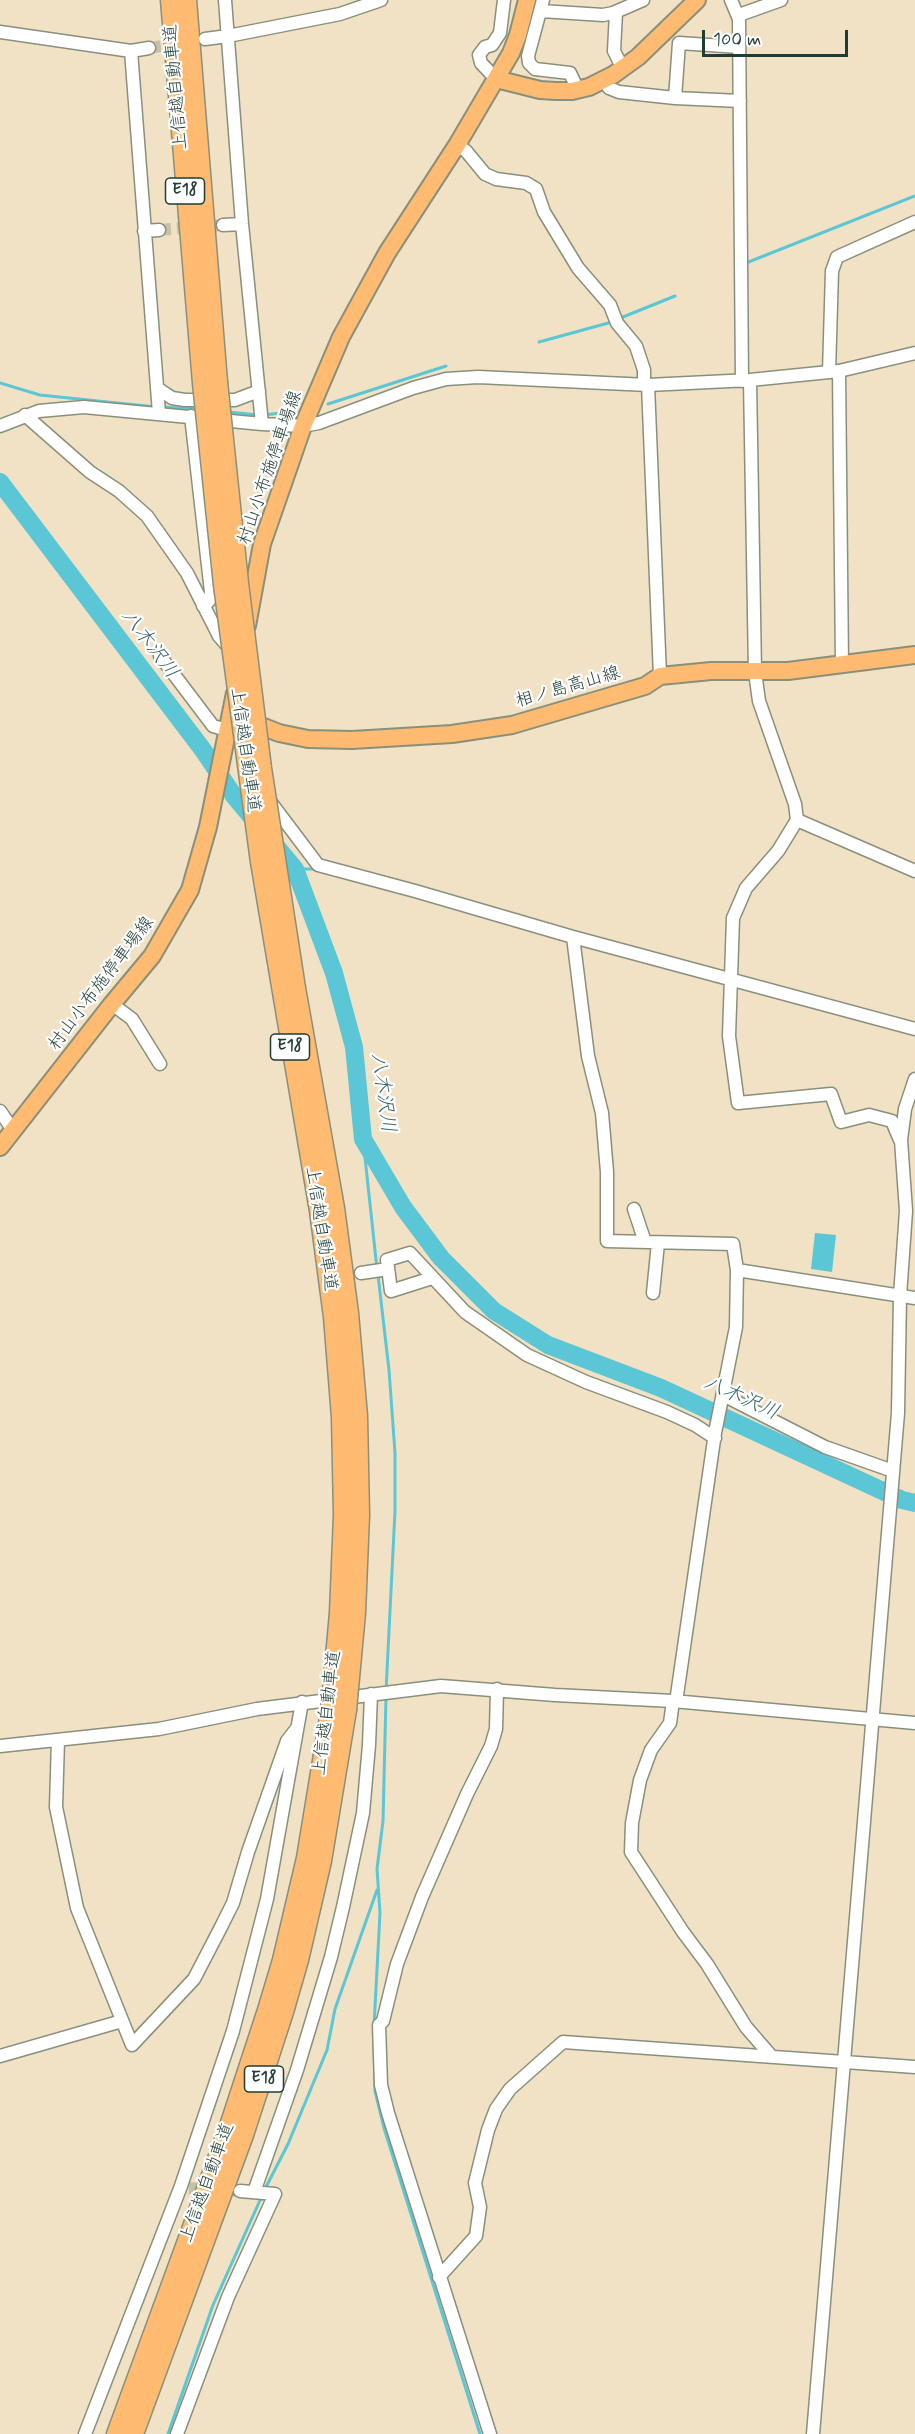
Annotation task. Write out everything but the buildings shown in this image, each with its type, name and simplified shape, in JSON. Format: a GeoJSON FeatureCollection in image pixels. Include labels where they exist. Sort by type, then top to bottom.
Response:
{"type":"FeatureCollection","features":[{"type":"Feature","properties":{"kind":"highway","name":"上信越自動車道"},"geometry":{"type":"LineString","coordinates":[[170,0],[210,382]]}},
{"type":"Feature","properties":{"kind":"highway","name":"上信越自動車道"},"geometry":{"type":"LineString","coordinates":[[134,2434],[244,2135],[299,1960],[322,1861],[338,1711],[343,1515],[341,1417],[333,1317],[319,1211],[258,850],[223,585],[187,0]]}},
{"type":"Feature","properties":{"kind":"highway","name":"上信越自動車道"},"geometry":{"type":"LineString","coordinates":[[116,2434],[228,2129],[279,1970],[338,1711]]}},
{"type":"Feature","properties":{"kind":"main road","name":"村山小布施停車場線"},"geometry":{"type":"LineString","coordinates":[[0,1147],[152,956],[190,890],[208,828],[262,544],[303,426],[341,337],[387,254],[457,145],[511,53],[527,0]]}},
{"type":"Feature","properties":{"kind":"main road"},"geometry":{"type":"LineString","coordinates":[[496,79],[540,90],[578,90],[604,80],[623,69],[697,0]]}},
{"type":"Feature","properties":{"kind":"main road","name":"相ノ島高山線"},"geometry":{"type":"LineString","coordinates":[[227,732],[279,733],[308,739],[352,740],[453,734],[512,725],[645,686],[660,676],[711,671],[788,671],[915,655]]}},
{"type":"Feature","properties":{"kind":"street"},"geometry":{"type":"LineString","coordinates":[[225,0],[242,224],[262,418]]}},
{"type":"Feature","properties":{"kind":"street"},"geometry":{"type":"LineString","coordinates":[[205,39],[340,14],[381,0]]}},
{"type":"Feature","properties":{"kind":"street"},"geometry":{"type":"LineString","coordinates":[[496,79],[481,63],[479,55],[485,47],[492,45],[500,33],[504,0]]}},
{"type":"Feature","properties":{"kind":"street"},"geometry":{"type":"LineString","coordinates":[[578,90],[570,74],[536,69],[530,63],[528,56],[542,6],[603,15],[643,0]]}},
{"type":"Feature","properties":{"kind":"street"},"geometry":{"type":"LineString","coordinates":[[731,0],[739,15],[746,381],[755,672],[759,701],[791,793],[797,820],[778,851],[746,888],[733,918],[729,979],[729,1036],[738,1103],[831,1094],[842,1122],[869,1115],[892,1121],[901,1140]]}},
{"type":"Feature","properties":{"kind":"street"},"geometry":{"type":"LineString","coordinates":[[739,15],[781,0]]}},
{"type":"Feature","properties":{"kind":"street"},"geometry":{"type":"LineString","coordinates":[[616,12],[614,51],[623,69]]}},
{"type":"Feature","properties":{"kind":"street"},"geometry":{"type":"LineString","coordinates":[[0,32],[131,51],[149,48]]}},
{"type":"Feature","properties":{"kind":"street"},"geometry":{"type":"LineString","coordinates":[[675,98],[679,43],[739,47]]}},
{"type":"Feature","properties":{"kind":"street"},"geometry":{"type":"LineString","coordinates":[[131,51],[158,409]]}},
{"type":"Feature","properties":{"kind":"street"},"geometry":{"type":"LineString","coordinates":[[604,80],[609,88],[619,92],[675,98],[740,101]]}},
{"type":"Feature","properties":{"kind":"street"},"geometry":{"type":"LineString","coordinates":[[457,145],[466,151],[484,174],[496,179],[525,183],[536,189],[547,216],[578,268],[610,305],[616,320],[636,346],[646,385],[660,676]]}},
{"type":"Feature","properties":{"kind":"street"},"geometry":{"type":"LineString","coordinates":[[842,665],[832,271],[837,257],[915,222]]}},
{"type":"Feature","properties":{"kind":"street"},"geometry":{"type":"LineString","coordinates":[[223,225],[242,224]]}},
{"type":"Feature","properties":{"kind":"street"},"geometry":{"type":"LineString","coordinates":[[144,231],[159,230]]}},
{"type":"Feature","properties":{"kind":"street"},"geometry":{"type":"LineString","coordinates":[[0,426],[25,415],[54,409],[84,407],[158,409],[191,416],[262,418],[303,426],[320,423],[413,388],[446,379],[478,377],[646,385],[746,381],[834,372],[915,353]]}},
{"type":"Feature","properties":{"kind":"street"},"geometry":{"type":"LineString","coordinates":[[157,388],[172,398],[185,400],[235,400],[259,390]]}},
{"type":"Feature","properties":{"kind":"street"},"geometry":{"type":"LineString","coordinates":[[25,415],[90,472],[119,491],[147,516],[187,573],[219,636],[240,661]]}},
{"type":"Feature","properties":{"kind":"street"},"geometry":{"type":"LineString","coordinates":[[191,416],[211,592],[209,601],[203,606]]}},
{"type":"Feature","properties":{"kind":"street"},"geometry":{"type":"LineString","coordinates":[[160,656],[213,726],[227,732],[318,865],[573,938],[915,1029]]}},
{"type":"Feature","properties":{"kind":"street"},"geometry":{"type":"LineString","coordinates":[[797,820],[915,871]]}},
{"type":"Feature","properties":{"kind":"street"},"geometry":{"type":"LineString","coordinates":[[573,938],[588,1056],[602,1113],[607,1172],[607,1241],[733,1244],[737,1269],[736,1327],[715,1436],[674,1702],[670,1723],[651,1750],[640,1780],[632,1823],[631,1852],[683,1932],[707,1964],[746,2027],[772,2057]]}},
{"type":"Feature","properties":{"kind":"street"},"geometry":{"type":"LineString","coordinates":[[112,1004],[132,1019],[160,1064]]}},
{"type":"Feature","properties":{"kind":"street"},"geometry":{"type":"LineString","coordinates":[[813,2434],[898,1413],[900,1296],[906,1211],[901,1140],[904,1109],[915,1079]]}},
{"type":"Feature","properties":{"kind":"street"},"geometry":{"type":"LineString","coordinates":[[0,1112],[13,1130]]}},
{"type":"Feature","properties":{"kind":"street"},"geometry":{"type":"LineString","coordinates":[[634,1209],[651,1243],[653,1293]]}},
{"type":"Feature","properties":{"kind":"street"},"geometry":{"type":"LineString","coordinates":[[432,1278],[391,1291],[387,1260],[410,1253],[465,1312],[527,1354],[586,1382],[667,1412],[715,1436]]}},
{"type":"Feature","properties":{"kind":"street"},"geometry":{"type":"LineString","coordinates":[[361,1273],[388,1269]]}},
{"type":"Feature","properties":{"kind":"street"},"geometry":{"type":"LineString","coordinates":[[737,1269],[915,1298]]}},
{"type":"Feature","properties":{"kind":"street"},"geometry":{"type":"LineString","coordinates":[[723,1395],[825,1447],[893,1474]]}},
{"type":"Feature","properties":{"kind":"street"},"geometry":{"type":"LineString","coordinates":[[0,1746],[159,1729],[302,1702],[318,1702],[441,1686],[674,1702],[915,1723]]}},
{"type":"Feature","properties":{"kind":"street"},"geometry":{"type":"LineString","coordinates":[[490,2434],[439,2277],[381,2085],[379,2025],[383,2021],[397,1964],[422,1897],[491,1746],[496,1729],[497,1689]]}},
{"type":"Feature","properties":{"kind":"street"},"geometry":{"type":"LineString","coordinates":[[254,2192],[297,2070],[331,1957],[346,1896],[363,1813],[374,1694]]}},
{"type":"Feature","properties":{"kind":"street"},"geometry":{"type":"LineString","coordinates":[[85,2434],[185,2187],[233,2031],[267,1899],[300,1725],[302,1702]]}},
{"type":"Feature","properties":{"kind":"street"},"geometry":{"type":"LineString","coordinates":[[58,1740],[56,1807],[77,1908],[132,2045],[194,1978],[233,1903],[287,1741],[300,1725]]}},
{"type":"Feature","properties":{"kind":"street"},"geometry":{"type":"LineString","coordinates":[[0,2056],[122,2021]]}},
{"type":"Feature","properties":{"kind":"street"},"geometry":{"type":"LineString","coordinates":[[439,2277],[476,2236],[480,2207],[475,2183],[488,2130],[496,2109],[510,2089],[563,2042],[915,2067]]}},
{"type":"Feature","properties":{"kind":"street"},"geometry":{"type":"LineString","coordinates":[[177,2434],[228,2296],[275,2194],[240,2191]]}},
{"type":"Feature","properties":{"kind":"water"},"geometry":{"type":"Polygon","coordinates":[[[815,1233],[836,1235],[832,1272],[811,1269],[815,1233]]]}},
{"type":"Feature","properties":{"kind":"waterway"},"geometry":{"type":"LineString","coordinates":[[746,263],[915,196]]}},
{"type":"Feature","properties":{"kind":"waterway"},"geometry":{"type":"LineString","coordinates":[[618,319],[675,296]]}},
{"type":"Feature","properties":{"kind":"waterway"},"geometry":{"type":"LineString","coordinates":[[539,342],[612,322]]}},
{"type":"Feature","properties":{"kind":"waterway"},"geometry":{"type":"LineString","coordinates":[[328,404],[446,366]]}},
{"type":"Feature","properties":{"kind":"waterway"},"geometry":{"type":"LineString","coordinates":[[0,383],[40,395],[156,407]]}},
{"type":"Feature","properties":{"kind":"waterway"},"geometry":{"type":"LineString","coordinates":[[163,407],[198,409]]}},
{"type":"Feature","properties":{"kind":"waterway"},"geometry":{"type":"LineString","coordinates":[[228,412],[258,415]]}},
{"type":"Feature","properties":{"kind":"waterway"},"geometry":{"type":"LineString","coordinates":[[264,415],[289,412]]}},
{"type":"Feature","properties":{"kind":"waterway","name":"八木沢川"},"geometry":{"type":"LineString","coordinates":[[0,482],[203,750],[234,796],[295,869],[334,973],[354,1047],[363,1139],[403,1207],[441,1258],[494,1311],[548,1345],[661,1388],[902,1500],[915,1503]]}},
{"type":"Feature","properties":{"kind":"waterway"},"geometry":{"type":"LineString","coordinates":[[295,869],[316,869]]}},
{"type":"Feature","properties":{"kind":"waterway"},"geometry":{"type":"LineString","coordinates":[[363,1139],[377,1269]]}},
{"type":"Feature","properties":{"kind":"waterway"},"geometry":{"type":"LineString","coordinates":[[378,1275],[389,1370],[395,1453],[395,1511],[386,1691]]}},
{"type":"Feature","properties":{"kind":"waterway"},"geometry":{"type":"LineString","coordinates":[[374,2026],[380,1913],[377,1869],[383,1821],[386,1697]]}},
{"type":"Feature","properties":{"kind":"waterway"},"geometry":{"type":"LineString","coordinates":[[265,2189],[288,2144],[327,2050],[335,2009],[377,1890]]}},
{"type":"Feature","properties":{"kind":"waterway"},"geometry":{"type":"LineString","coordinates":[[374,2041],[375,2091],[384,2128],[480,2434]]}},
{"type":"Feature","properties":{"kind":"waterway"},"geometry":{"type":"LineString","coordinates":[[168,2434],[213,2305],[261,2198]]}},
{"type":"Feature","properties":{"kind":"tunnel"},"geometry":{"type":"LineString","coordinates":[[149,48],[180,43]]}},
{"type":"Feature","properties":{"kind":"tunnel"},"geometry":{"type":"LineString","coordinates":[[159,230],[223,225]]}},
{"type":"Feature","properties":{"kind":"tunnel"},"geometry":{"type":"LineString","coordinates":[[189,2188],[240,2191]]}}]}
